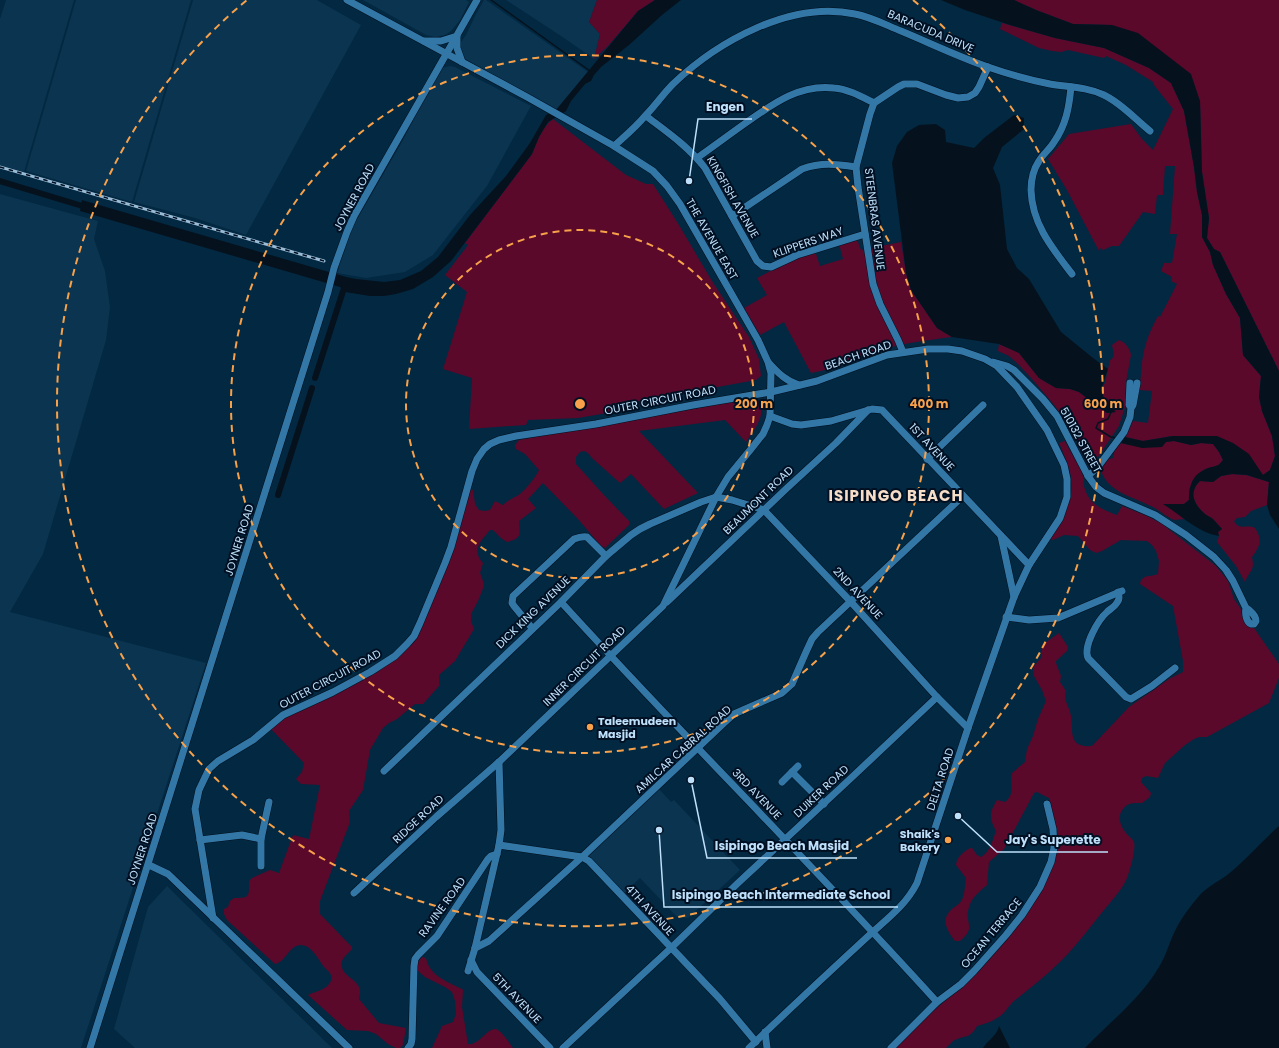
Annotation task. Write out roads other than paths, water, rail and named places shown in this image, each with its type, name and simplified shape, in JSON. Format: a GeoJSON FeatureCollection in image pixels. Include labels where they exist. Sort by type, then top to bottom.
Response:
{"type":"FeatureCollection","features":[{"type":"Feature","properties":{"kind":"street","name":"THE AVENUE EAST"},"geometry":{"type":"LineString","coordinates":[[348,0],[527,96],[614,146],[653,171],[667,186],[680,204],[754,333],[768,362],[771,373],[771,392]]}},
{"type":"Feature","properties":{"kind":"street","name":"JOYNER ROAD"},"geometry":{"type":"LineString","coordinates":[[90,1048],[149,865],[328,292],[334,268],[347,232],[354,216],[477,0]]}},
{"type":"Feature","properties":{"kind":"street","name":"BARACUDA DRIVE"},"geometry":{"type":"LineString","coordinates":[[614,146],[646,116],[665,92],[686,72],[726,45],[742,35],[781,18],[813,12],[842,12],[856,14],[878,21],[988,67],[1049,84],[1094,91],[1106,96],[1121,106],[1150,131]]}},
{"type":"Feature","properties":{"kind":"street"},"geometry":{"type":"LineString","coordinates":[[422,41],[441,41],[457,36],[457,48],[462,62]]}},
{"type":"Feature","properties":{"kind":"street"},"geometry":{"type":"LineString","coordinates":[[697,158],[769,107],[783,98],[799,92],[820,87],[836,88],[855,94],[874,103],[898,86],[917,84],[946,95],[958,98],[968,97],[975,93],[979,87],[988,67]]}},
{"type":"Feature","properties":{"kind":"street"},"geometry":{"type":"LineString","coordinates":[[1071,87],[1068,109],[1063,127],[1054,143],[1039,160],[1032,176],[1031,184],[1034,211],[1040,228],[1049,244],[1072,274]]}},
{"type":"Feature","properties":{"kind":"street","name":"STEENBRAS AVENUE"},"geometry":{"type":"LineString","coordinates":[[874,103],[856,167],[857,181],[869,265],[875,292],[898,340],[902,352]]}},
{"type":"Feature","properties":{"kind":"street","name":"KINGFISH AVENUE"},"geometry":{"type":"LineString","coordinates":[[646,116],[680,142],[705,168],[759,264]]}},
{"type":"Feature","properties":{"kind":"street"},"geometry":{"type":"LineString","coordinates":[[732,216],[802,169],[814,165],[827,164],[856,167]]}},
{"type":"Feature","properties":{"kind":"street","name":"KLIPPERS WAY"},"geometry":{"type":"LineString","coordinates":[[759,264],[766,267],[771,266],[797,255],[865,234]]}},
{"type":"Feature","properties":{"kind":"street","name":"BEACH ROAD"},"geometry":{"type":"LineString","coordinates":[[771,392],[832,376],[887,355],[928,349],[962,351],[985,359],[997,366],[1017,387],[1047,430],[1064,465]]}},
{"type":"Feature","properties":{"kind":"street","name":"510132 STREET"},"geometry":{"type":"LineString","coordinates":[[985,359],[1007,366],[1014,370],[1043,399],[1057,416],[1088,476],[1100,491],[1155,515],[1186,535],[1214,556],[1224,565],[1246,608]]}},
{"type":"Feature","properties":{"kind":"street"},"geometry":{"type":"LineString","coordinates":[[768,362],[786,380],[799,385]]}},
{"type":"Feature","properties":{"kind":"street"},"geometry":{"type":"LineString","coordinates":[[1088,476],[1097,468],[1124,432],[1133,405],[1133,383]]}},
{"type":"Feature","properties":{"kind":"street","name":"INNER CIRCUIT ROAD"},"geometry":{"type":"LineString","coordinates":[[499,762],[663,606],[716,498],[729,475],[762,434],[770,416],[771,392]]}},
{"type":"Feature","properties":{"kind":"street","name":"OUTER CIRCUIT ROAD"},"geometry":{"type":"LineString","coordinates":[[213,918],[195,809],[204,777],[209,769],[218,761],[253,740],[283,715],[334,692],[386,663],[396,656],[414,636],[451,547],[472,471],[477,458],[484,449],[490,444],[499,440],[516,436],[596,424],[693,405],[771,392]]}},
{"type":"Feature","properties":{"kind":"street"},"geometry":{"type":"LineString","coordinates":[[927,459],[982,405]]}},
{"type":"Feature","properties":{"kind":"street","name":"1ST AVENUE"},"geometry":{"type":"LineString","coordinates":[[770,416],[792,424],[801,425],[831,421],[868,410],[879,409],[884,412],[1029,565]]}},
{"type":"Feature","properties":{"kind":"street","name":"BEAUMONT ROAD"},"geometry":{"type":"LineString","coordinates":[[663,606],[836,443],[868,410]]}},
{"type":"Feature","properties":{"kind":"street","name":"DELTA ROAD"},"geometry":{"type":"LineString","coordinates":[[749,1048],[873,931],[900,908],[908,899],[914,888],[1006,617],[1029,565],[1060,518],[1064,509],[1068,488],[1064,465]]}},
{"type":"Feature","properties":{"kind":"street","name":"AMILCAR CABRAL ROAD"},"geometry":{"type":"LineString","coordinates":[[476,948],[489,940],[582,857],[734,714],[788,689],[792,684],[812,639],[818,632],[963,496]]}},
{"type":"Feature","properties":{"kind":"street","name":"2ND AVENUE"},"geometry":{"type":"LineString","coordinates":[[716,498],[732,500],[764,510],[851,602],[937,697],[968,728]]}},
{"type":"Feature","properties":{"kind":"street","name":"DICK KING AVENUE"},"geometry":{"type":"LineString","coordinates":[[384,770],[561,602],[606,556],[640,529],[701,502],[716,498]]}},
{"type":"Feature","properties":{"kind":"street"},"geometry":{"type":"LineString","coordinates":[[532,628],[512,603],[513,596],[574,539],[583,536],[587,537],[606,556]]}},
{"type":"Feature","properties":{"kind":"street"},"geometry":{"type":"LineString","coordinates":[[1001,536],[1014,597]]}},
{"type":"Feature","properties":{"kind":"street"},"geometry":{"type":"LineString","coordinates":[[1006,617],[1029,620],[1058,618],[1120,591],[1118,601],[1106,613],[1096,627],[1088,644],[1086,654],[1088,658],[1126,697],[1131,699],[1152,686],[1175,668]]}},
{"type":"Feature","properties":{"kind":"street","name":"3RD AVENUE"},"geometry":{"type":"LineString","coordinates":[[561,602],[873,931],[937,1002]]}},
{"type":"Feature","properties":{"kind":"street","name":"DUIKER ROAD"},"geometry":{"type":"LineString","coordinates":[[563,1048],[937,697]]}},
{"type":"Feature","properties":{"kind":"street"},"geometry":{"type":"LineString","coordinates":[[468,971],[476,948],[499,845],[501,830],[499,762]]}},
{"type":"Feature","properties":{"kind":"street","name":"RIDGE ROAD"},"geometry":{"type":"LineString","coordinates":[[354,893],[436,817],[499,762]]}},
{"type":"Feature","properties":{"kind":"street"},"geometry":{"type":"LineString","coordinates":[[782,782],[798,766]]}},
{"type":"Feature","properties":{"kind":"street"},"geometry":{"type":"LineString","coordinates":[[792,772],[824,804]]}},
{"type":"Feature","properties":{"kind":"street"},"geometry":{"type":"LineString","coordinates":[[261,866],[261,839],[269,802]]}},
{"type":"Feature","properties":{"kind":"street","name":"OCEAN TERRACE"},"geometry":{"type":"LineString","coordinates":[[892,1048],[937,1002],[961,984],[1022,915],[1040,887],[1051,862],[1054,848],[1053,829],[1047,804]]}},
{"type":"Feature","properties":{"kind":"street"},"geometry":{"type":"LineString","coordinates":[[200,840],[242,836],[261,839]]}},
{"type":"Feature","properties":{"kind":"street"},"geometry":{"type":"LineString","coordinates":[[499,845],[582,857]]}},
{"type":"Feature","properties":{"kind":"street","name":"RAVINE ROAD"},"geometry":{"type":"LineString","coordinates":[[408,1048],[412,1044],[415,959],[437,936],[488,859],[497,854]]}},
{"type":"Feature","properties":{"kind":"street","name":"4TH AVENUE"},"geometry":{"type":"LineString","coordinates":[[582,857],[589,861],[720,999],[756,1042]]}},
{"type":"Feature","properties":{"kind":"street"},"geometry":{"type":"LineString","coordinates":[[149,865],[168,874],[348,1048]]}},
{"type":"Feature","properties":{"kind":"street","name":"5TH AVENUE"},"geometry":{"type":"LineString","coordinates":[[471,960],[477,972],[550,1048]]}},
{"type":"Feature","properties":{"kind":"street"},"geometry":{"type":"LineString","coordinates":[[765,1032],[767,1048]]}},
{"type":"Feature","properties":{"kind":"waterway"},"geometry":{"type":"LineString","coordinates":[[491,0],[590,71]]}},
{"type":"Feature","properties":{"kind":"waterway"},"geometry":{"type":"LineString","coordinates":[[0,181],[89,208]]}},
{"type":"Feature","properties":{"kind":"waterway"},"geometry":{"type":"LineString","coordinates":[[315,378],[345,285]]}},
{"type":"Feature","properties":{"kind":"waterway"},"geometry":{"type":"LineString","coordinates":[[278,495],[312,388]]}},
{"type":"Feature","properties":{"kind":"waterway"},"geometry":{"type":"LineString","coordinates":[[1111,412],[1108,419],[1098,423],[1096,428],[1111,437],[1117,438]]}},
{"type":"Feature","properties":{"kind":"railway"},"geometry":{"type":"LineString","coordinates":[[0,167],[324,261]]}},
{"type":"Feature","properties":{"kind":"place","name":"Engen"},"geometry":{"type":"Point","coordinates":[689,181]}},
{"type":"Feature","properties":{"kind":"place","name":"Taleemudeen Masjid"},"geometry":{"type":"Point","coordinates":[590,727]}},
{"type":"Feature","properties":{"kind":"place","name":"Isipingo Beach Masjid"},"geometry":{"type":"Point","coordinates":[691,780]}},
{"type":"Feature","properties":{"kind":"place","name":"Jay's Superette"},"geometry":{"type":"Point","coordinates":[958,816]}},
{"type":"Feature","properties":{"kind":"place","name":"Isipingo Beach Intermediate School"},"geometry":{"type":"Point","coordinates":[659,830]}},
{"type":"Feature","properties":{"kind":"place","name":"Shaik's Bakery"},"geometry":{"type":"Point","coordinates":[948,840]}},
{"type":"Feature","properties":{"kind":"district","name":"ISIPINGO BEACH"},"geometry":{"type":"Point","coordinates":[896,496]}}]}
